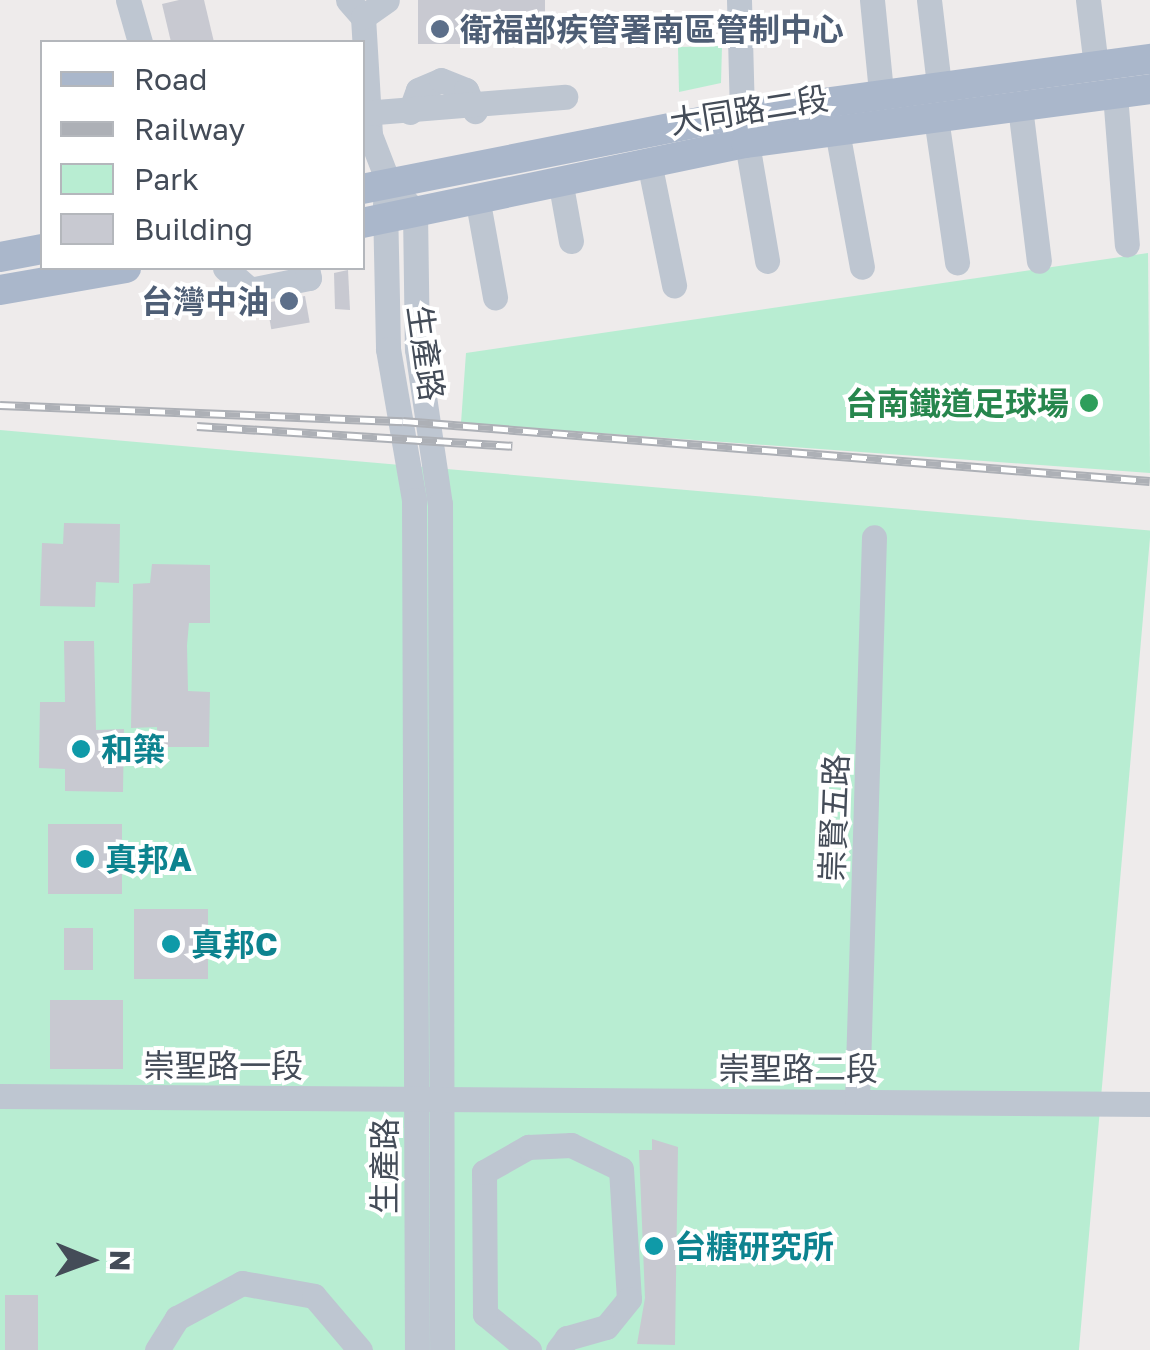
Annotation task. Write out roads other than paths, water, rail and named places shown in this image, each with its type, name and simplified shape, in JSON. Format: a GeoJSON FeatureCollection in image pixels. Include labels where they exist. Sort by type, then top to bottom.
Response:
{"type":"FeatureCollection","features":[{"type":"Feature","properties":{"kind":"main road","name":"大同路二段"},"geometry":{"type":"LineString","coordinates":[[372,221],[650,162],[744,128],[881,92],[1150,59]]}},
{"type":"Feature","properties":{"kind":"main road","name":"大同路二段"},"geometry":{"type":"LineString","coordinates":[[376,187],[744,128],[837,131],[1150,89]]}},
{"type":"Feature","properties":{"kind":"main road"},"geometry":{"type":"LineString","coordinates":[[0,257],[40,249]]}},
{"type":"Feature","properties":{"kind":"main road"},"geometry":{"type":"LineString","coordinates":[[0,290],[115,270]]}},
{"type":"Feature","properties":{"kind":"street"},"geometry":{"type":"LineString","coordinates":[[128,0],[139,40]]}},
{"type":"Feature","properties":{"kind":"street"},"geometry":{"type":"LineString","coordinates":[[358,40],[355,8],[387,0]]}},
{"type":"Feature","properties":{"kind":"street"},"geometry":{"type":"LineString","coordinates":[[739,0],[744,128],[767,261]]}},
{"type":"Feature","properties":{"kind":"street"},"geometry":{"type":"LineString","coordinates":[[872,0],[881,92]]}},
{"type":"Feature","properties":{"kind":"street"},"geometry":{"type":"LineString","coordinates":[[930,0],[939,84]]}},
{"type":"Feature","properties":{"kind":"street"},"geometry":{"type":"LineString","coordinates":[[1088,0],[1096,66]]}},
{"type":"Feature","properties":{"kind":"street"},"geometry":{"type":"LineString","coordinates":[[1115,94],[1127,245]]}},
{"type":"Feature","properties":{"kind":"street"},"geometry":{"type":"LineString","coordinates":[[365,113],[475,111],[565,97]]}},
{"type":"Feature","properties":{"kind":"street"},"geometry":{"type":"LineString","coordinates":[[1020,107],[1039,261]]}},
{"type":"Feature","properties":{"kind":"street"},"geometry":{"type":"LineString","coordinates":[[936,118],[957,262]]}},
{"type":"Feature","properties":{"kind":"street"},"geometry":{"type":"LineString","coordinates":[[365,119],[376,187],[415,211]]}},
{"type":"Feature","properties":{"kind":"street"},"geometry":{"type":"LineString","coordinates":[[837,131],[862,266]]}},
{"type":"Feature","properties":{"kind":"street"},"geometry":{"type":"LineString","coordinates":[[650,162],[674,286]]}},
{"type":"Feature","properties":{"kind":"street"},"geometry":{"type":"LineString","coordinates":[[560,180],[571,241]]}},
{"type":"Feature","properties":{"kind":"street","name":"生產路"},"geometry":{"type":"LineString","coordinates":[[376,187],[372,221],[388,349],[414,500],[416,1350]]}},
{"type":"Feature","properties":{"kind":"street"},"geometry":{"type":"LineString","coordinates":[[477,197],[495,297]]}},
{"type":"Feature","properties":{"kind":"street","name":"生產路"},"geometry":{"type":"LineString","coordinates":[[415,211],[417,349],[440,504],[446,1099],[442,1350]]}},
{"type":"Feature","properties":{"kind":"street"},"geometry":{"type":"LineString","coordinates":[[227,270],[250,290],[309,278],[307,270]]}},
{"type":"Feature","properties":{"kind":"street","name":"崇賢五路"},"geometry":{"type":"LineString","coordinates":[[857,1100],[874,537]]}},
{"type":"Feature","properties":{"kind":"street","name":"崇聖路一段"},"geometry":{"type":"LineString","coordinates":[[0,1096],[446,1099]]}},
{"type":"Feature","properties":{"kind":"street","name":"崇聖路二段"},"geometry":{"type":"LineString","coordinates":[[446,1099],[1150,1104]]}},
{"type":"Feature","properties":{"kind":"street"},"geometry":{"type":"LineString","coordinates":[[528,1147],[598,1152],[621,1169],[628,1188],[629,1299],[606,1327],[562,1344],[529,1346],[485,1314],[484,1172],[528,1147]]}},
{"type":"Feature","properties":{"kind":"street"},"geometry":{"type":"LineString","coordinates":[[158,1350],[178,1318],[242,1282],[314,1296],[360,1350]]}},
{"type":"Feature","properties":{"kind":"railway"},"geometry":{"type":"LineString","coordinates":[[0,405],[403,421],[1150,481]]}},
{"type":"Feature","properties":{"kind":"railway"},"geometry":{"type":"LineString","coordinates":[[197,426],[512,446]]}},
{"type":"Feature","properties":{"kind":"place","name":"衛福部疾管署南區管制中心"},"geometry":{"type":"Point","coordinates":[440,29]}},
{"type":"Feature","properties":{"kind":"place","name":"台灣中油"},"geometry":{"type":"Point","coordinates":[289,301]}},
{"type":"Feature","properties":{"kind":"place","name":"台南鐵道足球場"},"geometry":{"type":"Point","coordinates":[1089,403]}},
{"type":"Feature","properties":{"kind":"place","name":"和築"},"geometry":{"type":"Point","coordinates":[81,749]}},
{"type":"Feature","properties":{"kind":"place","name":"真邦A"},"geometry":{"type":"Point","coordinates":[85,859]}},
{"type":"Feature","properties":{"kind":"place","name":"真邦C"},"geometry":{"type":"Point","coordinates":[171,944]}},
{"type":"Feature","properties":{"kind":"place","name":"台糖研究所"},"geometry":{"type":"Point","coordinates":[654,1246]}}]}
